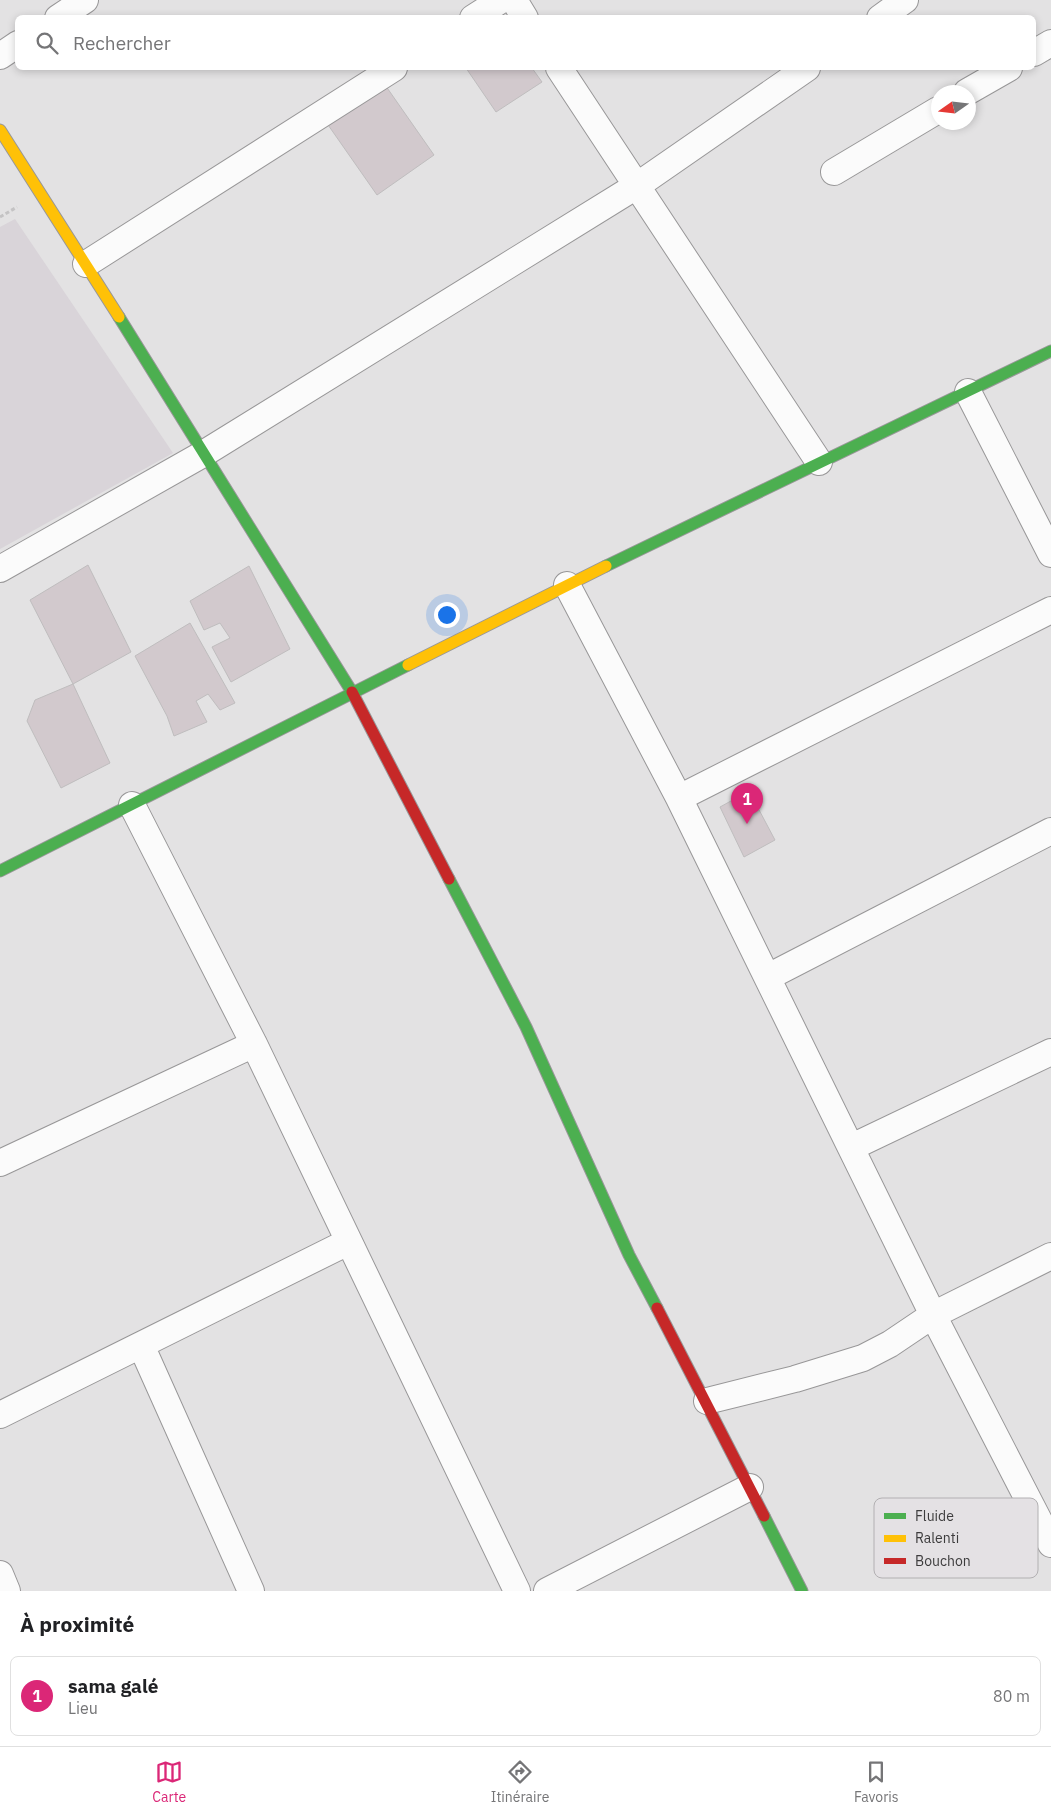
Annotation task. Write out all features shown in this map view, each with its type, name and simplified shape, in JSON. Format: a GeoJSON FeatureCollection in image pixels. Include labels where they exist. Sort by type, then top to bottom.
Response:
{"type":"FeatureCollection","features":[{"type":"Feature","properties":{"kind":"street"},"geometry":{"type":"LineString","coordinates":[[62,15],[85,0]]}},
{"type":"Feature","properties":{"kind":"street"},"geometry":{"type":"LineString","coordinates":[[478,15],[501,0]]}},
{"type":"Feature","properties":{"kind":"street"},"geometry":{"type":"LineString","coordinates":[[514,0],[524,15]]}},
{"type":"Feature","properties":{"kind":"street"},"geometry":{"type":"LineString","coordinates":[[884,15],[905,0]]}},
{"type":"Feature","properties":{"kind":"street"},"geometry":{"type":"LineString","coordinates":[[1036,52],[1051,43]]}},
{"type":"Feature","properties":{"kind":"street"},"geometry":{"type":"LineString","coordinates":[[0,56],[15,46]]}},
{"type":"Feature","properties":{"kind":"street"},"geometry":{"type":"LineString","coordinates":[[86,264],[391,70]]}},
{"type":"Feature","properties":{"kind":"street"},"geometry":{"type":"LineString","coordinates":[[560,70],[819,462]]}},
{"type":"Feature","properties":{"kind":"street"},"geometry":{"type":"LineString","coordinates":[[0,568],[203,454],[638,185],[804,70]]}},
{"type":"Feature","properties":{"kind":"street"},"geometry":{"type":"LineString","coordinates":[[976,87],[1006,70]]}},
{"type":"Feature","properties":{"kind":"street"},"geometry":{"type":"LineString","coordinates":[[834,172],[931,114]]}},
{"type":"Feature","properties":{"kind":"street"},"geometry":{"type":"LineString","coordinates":[[0,130],[86,264],[352,694],[526,1028],[629,1255],[707,1401],[802,1591]]}},
{"type":"Feature","properties":{"kind":"street"},"geometry":{"type":"LineString","coordinates":[[0,870],[567,585],[1051,351]]}},
{"type":"Feature","properties":{"kind":"street"},"geometry":{"type":"LineString","coordinates":[[968,392],[1051,554]]}},
{"type":"Feature","properties":{"kind":"street"},"geometry":{"type":"LineString","coordinates":[[567,585],[768,976],[933,1315],[1036,1498]]}},
{"type":"Feature","properties":{"kind":"street"},"geometry":{"type":"LineString","coordinates":[[678,798],[1051,610]]}},
{"type":"Feature","properties":{"kind":"street"},"geometry":{"type":"LineString","coordinates":[[132,805],[254,1044],[518,1591]]}},
{"type":"Feature","properties":{"kind":"street"},"geometry":{"type":"LineString","coordinates":[[768,976],[1051,831]]}},
{"type":"Feature","properties":{"kind":"street"},"geometry":{"type":"LineString","coordinates":[[0,1163],[254,1044]]}},
{"type":"Feature","properties":{"kind":"street"},"geometry":{"type":"LineString","coordinates":[[852,1147],[1051,1052]]}},
{"type":"Feature","properties":{"kind":"street"},"geometry":{"type":"LineString","coordinates":[[0,1415],[348,1242]]}},
{"type":"Feature","properties":{"kind":"street"},"geometry":{"type":"LineString","coordinates":[[707,1401],[795,1379],[863,1358],[890,1344],[933,1315],[1051,1256]]}},
{"type":"Feature","properties":{"kind":"street"},"geometry":{"type":"LineString","coordinates":[[141,1345],[251,1591]]}},
{"type":"Feature","properties":{"kind":"street"},"geometry":{"type":"LineString","coordinates":[[547,1591],[750,1488]]}},
{"type":"Feature","properties":{"kind":"street"},"geometry":{"type":"LineString","coordinates":[[1044,1513],[1051,1544]]}},
{"type":"Feature","properties":{"kind":"street"},"geometry":{"type":"LineString","coordinates":[[0,1574],[7,1591]]}},
{"type":"Feature","properties":{"kind":"shaded area"},"geometry":{"type":"Polygon","coordinates":[[[15,219],[173,453],[0,549],[0,227],[15,219]]]}},
{"type":"Feature","properties":{"kind":"building"},"geometry":{"type":"Polygon","coordinates":[[[467,70],[533,70],[542,82],[496,112],[467,70]]]}},
{"type":"Feature","properties":{"kind":"building"},"geometry":{"type":"Polygon","coordinates":[[[383,82],[434,155],[377,195],[326,122],[383,82]]]}},
{"type":"Feature","properties":{"kind":"building"},"geometry":{"type":"Polygon","coordinates":[[[88,565],[131,652],[73,684],[30,600],[88,565]]]}},
{"type":"Feature","properties":{"kind":"building"},"geometry":{"type":"Polygon","coordinates":[[[249,566],[290,649],[231,682],[212,647],[230,638],[220,623],[204,630],[190,601],[249,566]]]}},
{"type":"Feature","properties":{"kind":"building"},"geometry":{"type":"Polygon","coordinates":[[[190,623],[235,703],[220,710],[208,694],[196,701],[207,722],[174,736],[167,716],[135,656],[190,623]]]}},
{"type":"Feature","properties":{"kind":"building"},"geometry":{"type":"Polygon","coordinates":[[[73,684],[110,763],[61,788],[27,721],[35,700],[73,684]]]}},
{"type":"Feature","properties":{"kind":"building"},"geometry":{"type":"Polygon","coordinates":[[[749,791],[775,840],[744,857],[720,807],[749,791]]]}},
{"type":"Feature","properties":{"kind":"traffic: fast"},"geometry":{"type":"LineString","coordinates":[[119,317],[352,692]]}},
{"type":"Feature","properties":{"kind":"traffic: fast"},"geometry":{"type":"LineString","coordinates":[[606,566],[1051,351]]}},
{"type":"Feature","properties":{"kind":"traffic: fast"},"geometry":{"type":"LineString","coordinates":[[0,871],[408,665]]}},
{"type":"Feature","properties":{"kind":"traffic: fast"},"geometry":{"type":"LineString","coordinates":[[449,879],[526,1027],[629,1255],[657,1308]]}},
{"type":"Feature","properties":{"kind":"traffic: fast"},"geometry":{"type":"LineString","coordinates":[[764,1516],[802,1591]]}},
{"type":"Feature","properties":{"kind":"traffic: slow"},"geometry":{"type":"LineString","coordinates":[[0,130],[119,317]]}},
{"type":"Feature","properties":{"kind":"traffic: slow"},"geometry":{"type":"LineString","coordinates":[[408,665],[606,566]]}},
{"type":"Feature","properties":{"kind":"traffic: jam"},"geometry":{"type":"LineString","coordinates":[[352,692],[449,879]]}},
{"type":"Feature","properties":{"kind":"traffic: jam"},"geometry":{"type":"LineString","coordinates":[[657,1308],[764,1516]]}},
{"type":"Feature","properties":{"kind":"place","name":"sama galé"},"geometry":{"type":"Point","coordinates":[747,824]}}]}
